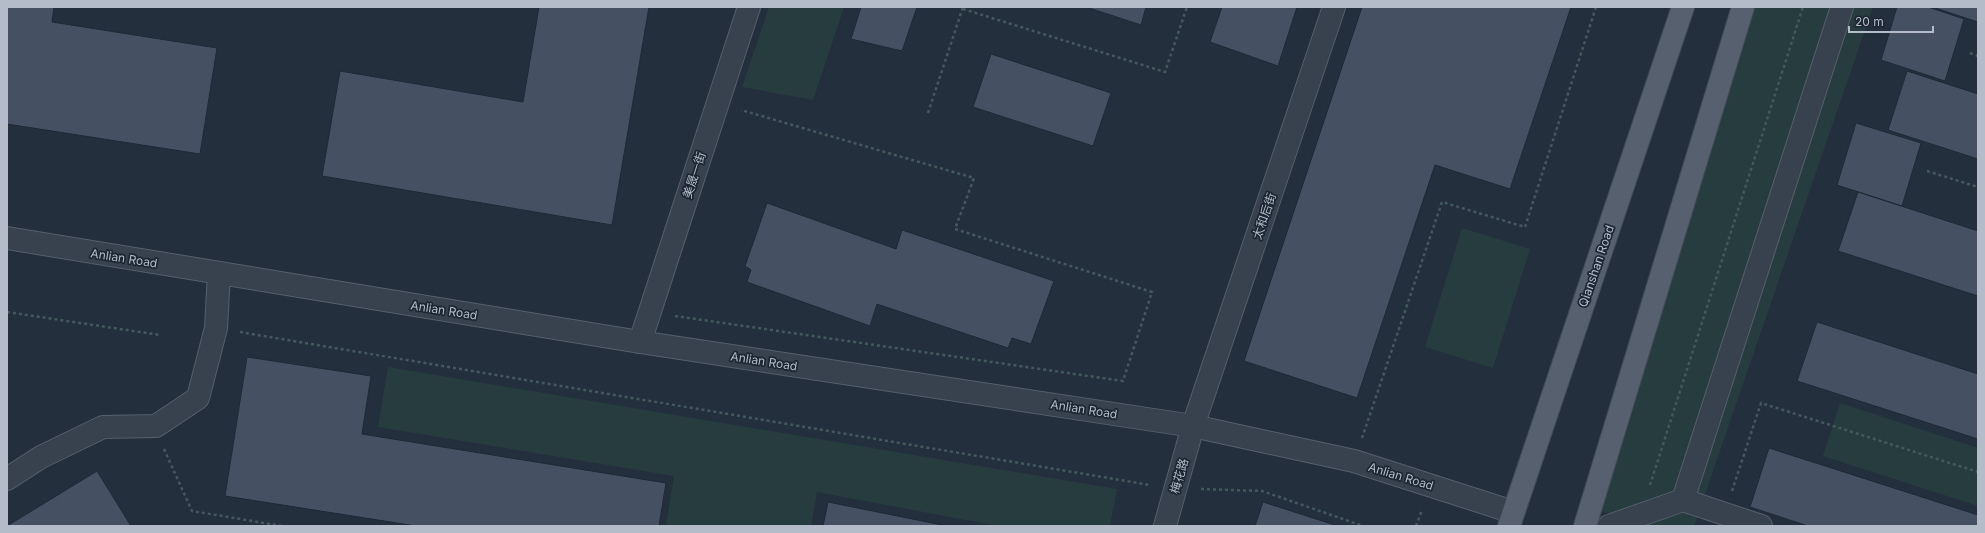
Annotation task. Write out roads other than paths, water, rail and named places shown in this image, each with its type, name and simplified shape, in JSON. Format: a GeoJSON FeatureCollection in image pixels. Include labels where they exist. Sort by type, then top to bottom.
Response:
{"type":"FeatureCollection","features":[{"type":"Feature","properties":{"kind":"main road","name":"Qianshan Road"},"geometry":{"type":"LineString","coordinates":[[1511,519],[1683,7]]}},
{"type":"Feature","properties":{"kind":"main road"},"geometry":{"type":"LineString","coordinates":[[1585,526],[1743,7]]}},
{"type":"Feature","properties":{"kind":"street","name":"美晟一街"},"geometry":{"type":"LineString","coordinates":[[640,342],[749,7]]}},
{"type":"Feature","properties":{"kind":"street","name":"太和后街"},"geometry":{"type":"LineString","coordinates":[[1194,426],[1334,7]]}},
{"type":"Feature","properties":{"kind":"street"},"geometry":{"type":"LineString","coordinates":[[1683,500],[1842,7]]}},
{"type":"Feature","properties":{"kind":"street","name":"Anlian Road"},"geometry":{"type":"LineString","coordinates":[[7,238],[640,342],[1194,426],[1354,461],[1511,519]]}},
{"type":"Feature","properties":{"kind":"street"},"geometry":{"type":"LineString","coordinates":[[7,480],[41,457],[104,427],[156,426],[198,398],[216,328],[219,273]]}},
{"type":"Feature","properties":{"kind":"street","name":"梅花路"},"geometry":{"type":"LineString","coordinates":[[1165,526],[1194,426]]}},
{"type":"Feature","properties":{"kind":"street"},"geometry":{"type":"LineString","coordinates":[[1609,526],[1683,500],[1761,526]]}}]}
